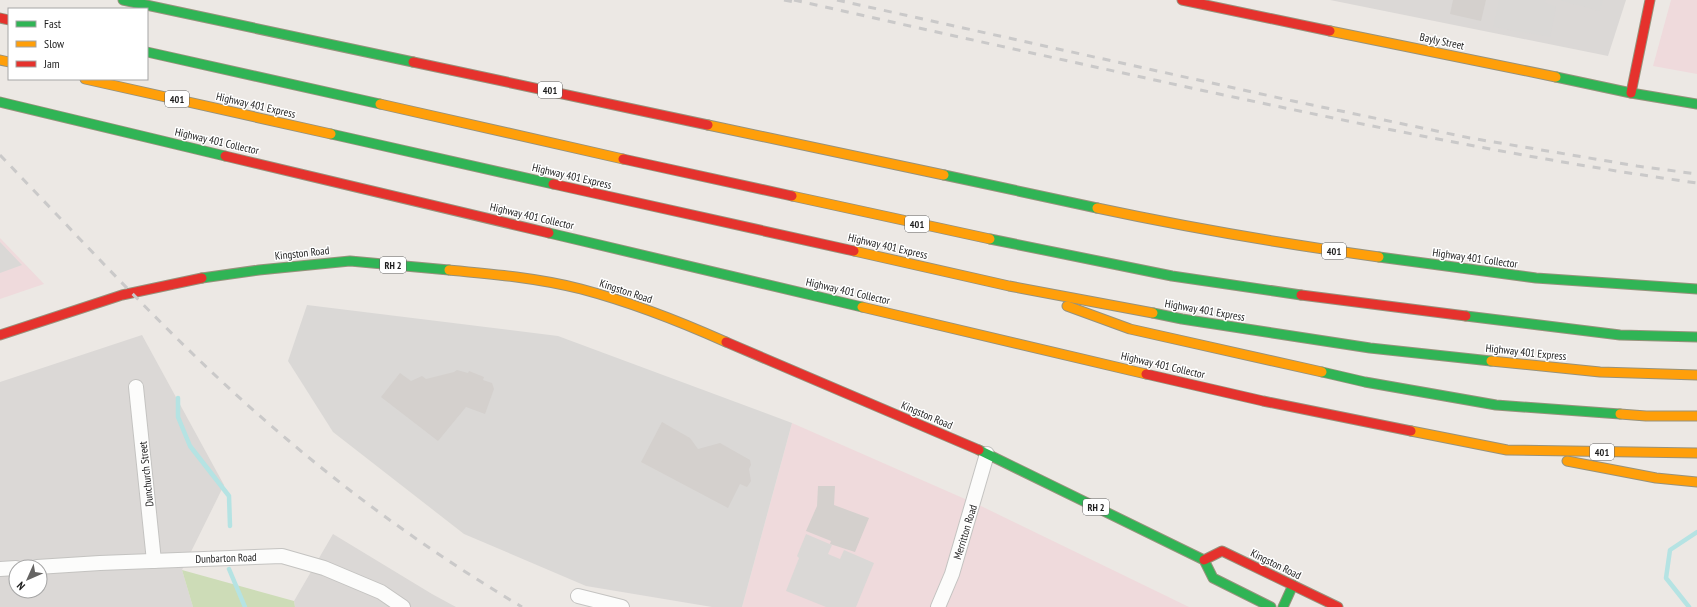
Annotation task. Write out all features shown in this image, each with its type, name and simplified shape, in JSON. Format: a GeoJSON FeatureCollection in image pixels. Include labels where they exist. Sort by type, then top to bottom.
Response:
{"type":"FeatureCollection","features":[{"type":"Feature","properties":{"kind":"main road","name":"Highway 401 Collector"},"geometry":{"type":"LineString","coordinates":[[123,0],[1172,224],[1328,250],[1536,278],[1697,289]]}},
{"type":"Feature","properties":{"kind":"main road","name":"Bayly Street"},"geometry":{"type":"LineString","coordinates":[[1182,0],[1631,93],[1697,104]]}},
{"type":"Feature","properties":{"kind":"main road"},"geometry":{"type":"LineString","coordinates":[[1631,93],[1650,0]]}},
{"type":"Feature","properties":{"kind":"main road","name":"401"},"geometry":{"type":"LineString","coordinates":[[148,52],[1025,247],[1172,276],[1304,295],[1620,335],[1697,337]]}},
{"type":"Feature","properties":{"kind":"main road","name":"Highway 401 Express"},"geometry":{"type":"LineString","coordinates":[[89,80],[1009,286],[1111,304],[1182,319],[1370,348],[1600,372],[1697,375]]}},
{"type":"Feature","properties":{"kind":"main road","name":"Highway 401 Collector"},"geometry":{"type":"LineString","coordinates":[[0,102],[708,271],[1262,401],[1507,450],[1697,453]]}},
{"type":"Feature","properties":{"kind":"main road","name":"Kingston Road"},"geometry":{"type":"LineString","coordinates":[[0,335],[122,295],[205,277],[350,261],[504,275],[580,289],[673,319],[987,454],[1204,560],[1222,552],[1338,607]]}},
{"type":"Feature","properties":{"kind":"main road"},"geometry":{"type":"LineString","coordinates":[[1009,286],[1130,329],[1366,382],[1496,405],[1646,416],[1697,416]]}},
{"type":"Feature","properties":{"kind":"main road"},"geometry":{"type":"LineString","coordinates":[[1507,450],[1656,478],[1697,482]]}},
{"type":"Feature","properties":{"kind":"main road"},"geometry":{"type":"LineString","coordinates":[[1204,560],[1213,578],[1271,607]]}},
{"type":"Feature","properties":{"kind":"main road"},"geometry":{"type":"LineString","coordinates":[[1282,607],[1293,585]]}},
{"type":"Feature","properties":{"kind":"street","name":"Dunchurch Street"},"geometry":{"type":"LineString","coordinates":[[136,388],[154,561]]}},
{"type":"Feature","properties":{"kind":"street","name":"Merritton Road"},"geometry":{"type":"LineString","coordinates":[[938,607],[952,574],[987,454]]}},
{"type":"Feature","properties":{"kind":"street","name":"Dunbarton Road"},"geometry":{"type":"LineString","coordinates":[[48,566],[282,556],[324,568],[381,592],[403,607]]}},
{"type":"Feature","properties":{"kind":"street"},"geometry":{"type":"LineString","coordinates":[[578,596],[622,607]]}},
{"type":"Feature","properties":{"kind":"shaded area"},"geometry":{"type":"Polygon","coordinates":[[[1330,0],[1626,0],[1608,56],[1330,0]]]}},
{"type":"Feature","properties":{"kind":"shaded area"},"geometry":{"type":"Polygon","coordinates":[[[1499,0],[1547,0],[1544,2],[1556,7],[1550,37],[1493,27],[1499,0]]]}},
{"type":"Feature","properties":{"kind":"shaded area"},"geometry":{"type":"Polygon","coordinates":[[[1559,0],[1603,0],[1599,11],[1559,0]]]}},
{"type":"Feature","properties":{"kind":"shaded area"},"geometry":{"type":"Polygon","coordinates":[[[1671,0],[1697,0],[1697,74],[1653,66],[1671,0]]]}},
{"type":"Feature","properties":{"kind":"shaded area"},"geometry":{"type":"Polygon","coordinates":[[[0,238],[44,284],[0,299],[0,238]]]}},
{"type":"Feature","properties":{"kind":"shaded area"},"geometry":{"type":"Polygon","coordinates":[[[0,242],[22,265],[0,273],[0,242]]]}},
{"type":"Feature","properties":{"kind":"shaded area"},"geometry":{"type":"Polygon","coordinates":[[[307,305],[558,336],[792,423],[742,607],[712,607],[586,586],[464,534],[333,432],[288,361],[307,305]]]}},
{"type":"Feature","properties":{"kind":"shaded area"},"geometry":{"type":"Polygon","coordinates":[[[142,335],[224,485],[182,570],[193,607],[0,607],[0,382],[142,335]]]}},
{"type":"Feature","properties":{"kind":"shaded area"},"geometry":{"type":"Polygon","coordinates":[[[792,423],[981,506],[1189,607],[742,607],[792,423]]]}},
{"type":"Feature","properties":{"kind":"shaded area"},"geometry":{"type":"Polygon","coordinates":[[[333,534],[456,607],[295,607],[294,601],[333,534]]]}},
{"type":"Feature","properties":{"kind":"shaded area"},"geometry":{"type":"Polygon","coordinates":[[[806,534],[832,545],[828,554],[840,559],[844,550],[874,563],[856,607],[826,607],[786,591],[799,558],[797,556],[806,534]]]}},
{"type":"Feature","properties":{"kind":"green space"},"geometry":{"type":"Polygon","coordinates":[[[182,570],[294,601],[295,607],[193,607],[182,570]]]}},
{"type":"Feature","properties":{"kind":"building"},"geometry":{"type":"Polygon","coordinates":[[[1453,0],[1486,0],[1481,21],[1450,14],[1453,0]]]}},
{"type":"Feature","properties":{"kind":"building"},"geometry":{"type":"Polygon","coordinates":[[[457,370],[468,373],[469,371],[484,377],[483,380],[492,383],[494,389],[485,414],[466,407],[438,441],[381,397],[400,373],[411,381],[422,376],[426,379],[457,370]]]}},
{"type":"Feature","properties":{"kind":"building"},"geometry":{"type":"Polygon","coordinates":[[[662,422],[690,438],[698,449],[720,443],[750,460],[751,465],[749,469],[751,481],[747,487],[740,484],[728,508],[641,462],[662,422]]]}},
{"type":"Feature","properties":{"kind":"building"},"geometry":{"type":"Polygon","coordinates":[[[818,486],[835,486],[834,505],[869,518],[855,552],[830,544],[831,541],[806,531],[817,506],[818,486]]]}},
{"type":"Feature","properties":{"kind":"waterway"},"geometry":{"type":"LineString","coordinates":[[178,398],[178,417],[190,446],[229,496],[230,526]]}},
{"type":"Feature","properties":{"kind":"waterway"},"geometry":{"type":"LineString","coordinates":[[1689,607],[1666,578],[1670,550],[1697,532]]}},
{"type":"Feature","properties":{"kind":"waterway"},"geometry":{"type":"LineString","coordinates":[[229,569],[245,607]]}},
{"type":"Feature","properties":{"kind":"railway"},"geometry":{"type":"LineString","coordinates":[[784,0],[799,3]]}},
{"type":"Feature","properties":{"kind":"railway"},"geometry":{"type":"LineString","coordinates":[[794,0],[1205,91],[1389,129],[1574,164],[1697,183]]}},
{"type":"Feature","properties":{"kind":"railway"},"geometry":{"type":"LineString","coordinates":[[837,0],[1293,101],[1470,138],[1637,166],[1697,174]]}},
{"type":"Feature","properties":{"kind":"railway"},"geometry":{"type":"LineString","coordinates":[[0,155],[105,266],[177,338],[251,408],[289,441],[373,508],[402,529],[461,569],[522,607]]}},
{"type":"Feature","properties":{"kind":"traffic: fast"},"geometry":{"type":"LineString","coordinates":[[123,0],[413,62]]}},
{"type":"Feature","properties":{"kind":"traffic: fast"},"geometry":{"type":"LineString","coordinates":[[148,52],[380,104]]}},
{"type":"Feature","properties":{"kind":"traffic: fast"},"geometry":{"type":"LineString","coordinates":[[1556,77],[1631,93],[1697,104]]}},
{"type":"Feature","properties":{"kind":"traffic: fast"},"geometry":{"type":"LineString","coordinates":[[0,102],[225,156]]}},
{"type":"Feature","properties":{"kind":"traffic: fast"},"geometry":{"type":"LineString","coordinates":[[331,134],[553,184]]}},
{"type":"Feature","properties":{"kind":"traffic: fast"},"geometry":{"type":"LineString","coordinates":[[944,175],[1097,208]]}},
{"type":"Feature","properties":{"kind":"traffic: fast"},"geometry":{"type":"LineString","coordinates":[[549,233],[862,307]]}},
{"type":"Feature","properties":{"kind":"traffic: fast"},"geometry":{"type":"LineString","coordinates":[[990,239],[1172,276],[1301,295]]}},
{"type":"Feature","properties":{"kind":"traffic: fast"},"geometry":{"type":"LineString","coordinates":[[1379,257],[1536,278],[1697,289]]}},
{"type":"Feature","properties":{"kind":"traffic: fast"},"geometry":{"type":"LineString","coordinates":[[202,278],[259,270],[350,261],[449,270]]}},
{"type":"Feature","properties":{"kind":"traffic: fast"},"geometry":{"type":"LineString","coordinates":[[1153,313],[1182,319],[1370,348],[1491,361]]}},
{"type":"Feature","properties":{"kind":"traffic: fast"},"geometry":{"type":"LineString","coordinates":[[1466,316],[1620,335],[1697,337]]}},
{"type":"Feature","properties":{"kind":"traffic: fast"},"geometry":{"type":"LineString","coordinates":[[1322,372],[1365,382],[1496,405],[1620,414]]}},
{"type":"Feature","properties":{"kind":"traffic: fast"},"geometry":{"type":"LineString","coordinates":[[979,450],[1204,560],[1213,578],[1271,607]]}},
{"type":"Feature","properties":{"kind":"traffic: fast"},"geometry":{"type":"LineString","coordinates":[[1283,607],[1293,585]]}},
{"type":"Feature","properties":{"kind":"traffic: slow"},"geometry":{"type":"LineString","coordinates":[[1330,31],[1556,77]]}},
{"type":"Feature","properties":{"kind":"traffic: slow"},"geometry":{"type":"LineString","coordinates":[[0,60],[8,62]]}},
{"type":"Feature","properties":{"kind":"traffic: slow"},"geometry":{"type":"LineString","coordinates":[[89,80],[331,134]]}},
{"type":"Feature","properties":{"kind":"traffic: slow"},"geometry":{"type":"LineString","coordinates":[[380,104],[623,159]]}},
{"type":"Feature","properties":{"kind":"traffic: slow"},"geometry":{"type":"LineString","coordinates":[[708,125],[944,175]]}},
{"type":"Feature","properties":{"kind":"traffic: slow"},"geometry":{"type":"LineString","coordinates":[[792,196],[990,239]]}},
{"type":"Feature","properties":{"kind":"traffic: slow"},"geometry":{"type":"LineString","coordinates":[[1097,208],[1238,235],[1379,257]]}},
{"type":"Feature","properties":{"kind":"traffic: slow"},"geometry":{"type":"LineString","coordinates":[[854,251],[1009,286],[1153,313]]}},
{"type":"Feature","properties":{"kind":"traffic: slow"},"geometry":{"type":"LineString","coordinates":[[449,270],[532,279],[581,289],[654,312],[726,342]]}},
{"type":"Feature","properties":{"kind":"traffic: slow"},"geometry":{"type":"LineString","coordinates":[[1067,306],[1130,329],[1322,372]]}},
{"type":"Feature","properties":{"kind":"traffic: slow"},"geometry":{"type":"LineString","coordinates":[[862,307],[1146,374]]}},
{"type":"Feature","properties":{"kind":"traffic: slow"},"geometry":{"type":"LineString","coordinates":[[1491,361],[1600,372],[1697,375]]}},
{"type":"Feature","properties":{"kind":"traffic: slow"},"geometry":{"type":"LineString","coordinates":[[1620,414],[1646,416],[1697,416]]}},
{"type":"Feature","properties":{"kind":"traffic: slow"},"geometry":{"type":"LineString","coordinates":[[1411,431],[1507,450],[1697,453]]}},
{"type":"Feature","properties":{"kind":"traffic: slow"},"geometry":{"type":"LineString","coordinates":[[1567,461],[1656,478],[1697,482]]}},
{"type":"Feature","properties":{"kind":"traffic: jam"},"geometry":{"type":"LineString","coordinates":[[1182,0],[1330,31]]}},
{"type":"Feature","properties":{"kind":"traffic: jam"},"geometry":{"type":"LineString","coordinates":[[1631,93],[1650,0]]}},
{"type":"Feature","properties":{"kind":"traffic: jam"},"geometry":{"type":"LineString","coordinates":[[0,18],[8,20]]}},
{"type":"Feature","properties":{"kind":"traffic: jam"},"geometry":{"type":"LineString","coordinates":[[413,62],[708,125]]}},
{"type":"Feature","properties":{"kind":"traffic: jam"},"geometry":{"type":"LineString","coordinates":[[225,156],[549,233]]}},
{"type":"Feature","properties":{"kind":"traffic: jam"},"geometry":{"type":"LineString","coordinates":[[623,159],[792,196]]}},
{"type":"Feature","properties":{"kind":"traffic: jam"},"geometry":{"type":"LineString","coordinates":[[553,184],[854,251]]}},
{"type":"Feature","properties":{"kind":"traffic: jam"},"geometry":{"type":"LineString","coordinates":[[0,335],[122,295],[202,278]]}},
{"type":"Feature","properties":{"kind":"traffic: jam"},"geometry":{"type":"LineString","coordinates":[[1301,295],[1466,316]]}},
{"type":"Feature","properties":{"kind":"traffic: jam"},"geometry":{"type":"LineString","coordinates":[[726,342],[979,450]]}},
{"type":"Feature","properties":{"kind":"traffic: jam"},"geometry":{"type":"LineString","coordinates":[[1146,374],[1263,401],[1411,431]]}},
{"type":"Feature","properties":{"kind":"traffic: jam"},"geometry":{"type":"LineString","coordinates":[[1204,560],[1222,551],[1338,607]]}}]}
